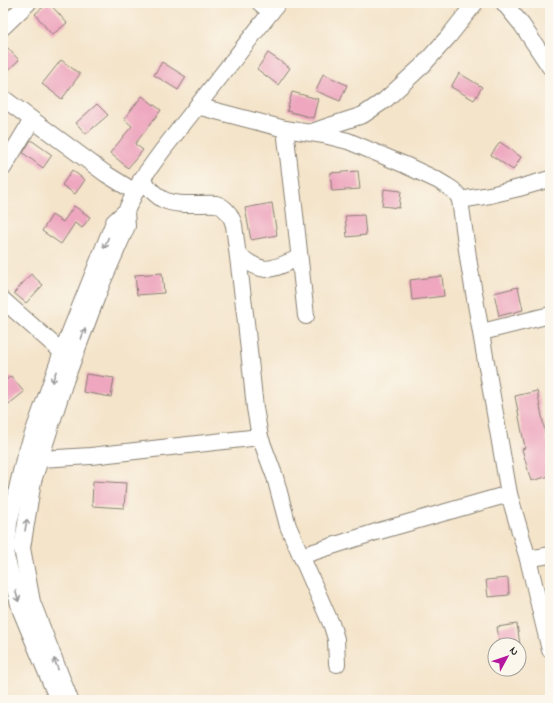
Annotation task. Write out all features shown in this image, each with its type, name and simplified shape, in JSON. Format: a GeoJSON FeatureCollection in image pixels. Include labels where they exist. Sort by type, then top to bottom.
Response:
{"type":"FeatureCollection","features":[{"type":"Feature","properties":{"kind":"street"},"geometry":{"type":"LineString","coordinates":[[3,27],[28,3]]}},
{"type":"Feature","properties":{"kind":"street"},"geometry":{"type":"LineString","coordinates":[[310,133],[363,115],[385,100],[423,65],[449,36],[475,3]]}},
{"type":"Feature","properties":{"kind":"street"},"geometry":{"type":"LineString","coordinates":[[504,3],[522,25],[550,67]]}},
{"type":"Feature","properties":{"kind":"street"},"geometry":{"type":"LineString","coordinates":[[62,694],[21,611],[4,559],[9,523],[24,459],[67,357],[114,222],[126,211],[138,186],[162,151],[238,55],[270,6]]}},
{"type":"Feature","properties":{"kind":"street"},"geometry":{"type":"LineString","coordinates":[[3,98],[106,174],[138,186],[168,201],[177,203],[221,205],[232,217],[238,255],[255,408],[260,437],[275,477],[288,526],[332,626],[336,639],[336,664]]}},
{"type":"Feature","properties":{"kind":"street"},"geometry":{"type":"LineString","coordinates":[[197,106],[285,129],[348,141],[405,165],[447,186],[457,194],[460,200],[469,264],[510,494],[528,559],[550,650]]}},
{"type":"Feature","properties":{"kind":"street"},"geometry":{"type":"LineString","coordinates":[[3,168],[32,120]]}},
{"type":"Feature","properties":{"kind":"street"},"geometry":{"type":"LineString","coordinates":[[285,129],[306,316]]}},
{"type":"Feature","properties":{"kind":"street"},"geometry":{"type":"LineString","coordinates":[[460,200],[504,192],[550,179]]}},
{"type":"Feature","properties":{"kind":"street"},"geometry":{"type":"LineString","coordinates":[[238,255],[254,266],[262,269],[276,268],[299,258]]}},
{"type":"Feature","properties":{"kind":"street"},"geometry":{"type":"LineString","coordinates":[[3,300],[67,357]]}},
{"type":"Feature","properties":{"kind":"street"},"geometry":{"type":"LineString","coordinates":[[482,332],[550,315]]}},
{"type":"Feature","properties":{"kind":"street"},"geometry":{"type":"LineString","coordinates":[[62,694],[32,602],[22,548],[33,481],[65,381],[67,357]]}},
{"type":"Feature","properties":{"kind":"street"},"geometry":{"type":"LineString","coordinates":[[40,459],[91,456],[260,437]]}},
{"type":"Feature","properties":{"kind":"street"},"geometry":{"type":"LineString","coordinates":[[301,556],[376,532],[510,494]]}},
{"type":"Feature","properties":{"kind":"street"},"geometry":{"type":"LineString","coordinates":[[4,559],[22,548]]}},
{"type":"Feature","properties":{"kind":"street"},"geometry":{"type":"LineString","coordinates":[[528,559],[550,555]]}},
{"type":"Feature","properties":{"kind":"building"},"geometry":{"type":"Polygon","coordinates":[[[48,3],[67,23],[52,35],[35,14],[48,3]]]}},
{"type":"Feature","properties":{"kind":"building"},"geometry":{"type":"Polygon","coordinates":[[[3,43],[19,60],[3,75],[3,43]]]}},
{"type":"Feature","properties":{"kind":"building"},"geometry":{"type":"Polygon","coordinates":[[[268,53],[290,68],[278,85],[257,69],[268,53]]]}},
{"type":"Feature","properties":{"kind":"building"},"geometry":{"type":"Polygon","coordinates":[[[61,60],[80,74],[62,99],[42,84],[61,60]]]}},
{"type":"Feature","properties":{"kind":"building"},"geometry":{"type":"Polygon","coordinates":[[[162,62],[186,77],[178,90],[154,75],[162,62]]]}},
{"type":"Feature","properties":{"kind":"building"},"geometry":{"type":"Polygon","coordinates":[[[459,73],[482,87],[474,100],[451,87],[459,73]]]}},
{"type":"Feature","properties":{"kind":"building"},"geometry":{"type":"Polygon","coordinates":[[[323,74],[347,85],[340,101],[316,91],[323,74]]]}},
{"type":"Feature","properties":{"kind":"building"},"geometry":{"type":"Polygon","coordinates":[[[292,92],[318,99],[313,118],[287,111],[292,92]]]}},
{"type":"Feature","properties":{"kind":"building"},"geometry":{"type":"Polygon","coordinates":[[[142,96],[161,110],[135,144],[143,150],[128,168],[110,153],[132,126],[124,119],[142,96]]]}},
{"type":"Feature","properties":{"kind":"building"},"geometry":{"type":"Polygon","coordinates":[[[97,104],[108,115],[86,134],[76,123],[97,104]]]}},
{"type":"Feature","properties":{"kind":"building"},"geometry":{"type":"Polygon","coordinates":[[[31,140],[52,155],[43,168],[23,153],[31,140]]]}},
{"type":"Feature","properties":{"kind":"building"},"geometry":{"type":"Polygon","coordinates":[[[500,142],[521,157],[513,170],[491,155],[500,142]]]}},
{"type":"Feature","properties":{"kind":"building"},"geometry":{"type":"Polygon","coordinates":[[[72,170],[85,180],[75,194],[62,185],[72,170]]]}},
{"type":"Feature","properties":{"kind":"building"},"geometry":{"type":"Polygon","coordinates":[[[358,171],[360,189],[332,191],[330,173],[358,171]]]}},
{"type":"Feature","properties":{"kind":"building"},"geometry":{"type":"Polygon","coordinates":[[[384,189],[401,191],[399,208],[382,206],[384,189]]]}},
{"type":"Feature","properties":{"kind":"building"},"geometry":{"type":"Polygon","coordinates":[[[272,203],[277,235],[251,240],[245,208],[272,203]]]}},
{"type":"Feature","properties":{"kind":"building"},"geometry":{"type":"Polygon","coordinates":[[[74,206],[90,217],[82,228],[75,223],[61,244],[42,231],[52,215],[63,222],[74,206]]]}},
{"type":"Feature","properties":{"kind":"building"},"geometry":{"type":"Polygon","coordinates":[[[364,215],[366,235],[347,237],[345,216],[364,215]]]}},
{"type":"Feature","properties":{"kind":"building"},"geometry":{"type":"Polygon","coordinates":[[[162,273],[164,293],[137,295],[135,275],[162,273]]]}},
{"type":"Feature","properties":{"kind":"building"},"geometry":{"type":"Polygon","coordinates":[[[31,274],[43,285],[26,303],[14,293],[31,274]]]}},
{"type":"Feature","properties":{"kind":"building"},"geometry":{"type":"Polygon","coordinates":[[[442,276],[444,296],[412,300],[410,280],[442,276]]]}},
{"type":"Feature","properties":{"kind":"building"},"geometry":{"type":"Polygon","coordinates":[[[518,287],[523,310],[499,316],[494,293],[518,287]]]}},
{"type":"Feature","properties":{"kind":"building"},"geometry":{"type":"Polygon","coordinates":[[[86,374],[114,378],[111,397],[83,392],[86,374]]]}},
{"type":"Feature","properties":{"kind":"building"},"geometry":{"type":"Polygon","coordinates":[[[11,376],[24,392],[9,404],[3,397],[3,382],[11,376]]]}},
{"type":"Feature","properties":{"kind":"building"},"geometry":{"type":"Polygon","coordinates":[[[537,391],[547,442],[550,441],[550,476],[531,481],[522,449],[525,448],[515,396],[537,391]]]}},
{"type":"Feature","properties":{"kind":"building"},"geometry":{"type":"Polygon","coordinates":[[[93,481],[126,483],[124,508],[92,506],[93,481]]]}},
{"type":"Feature","properties":{"kind":"building"},"geometry":{"type":"Polygon","coordinates":[[[508,578],[509,595],[488,597],[486,580],[508,578]]]}},
{"type":"Feature","properties":{"kind":"building"},"geometry":{"type":"Polygon","coordinates":[[[517,624],[519,637],[499,637],[497,627],[517,624]]]}}]}
